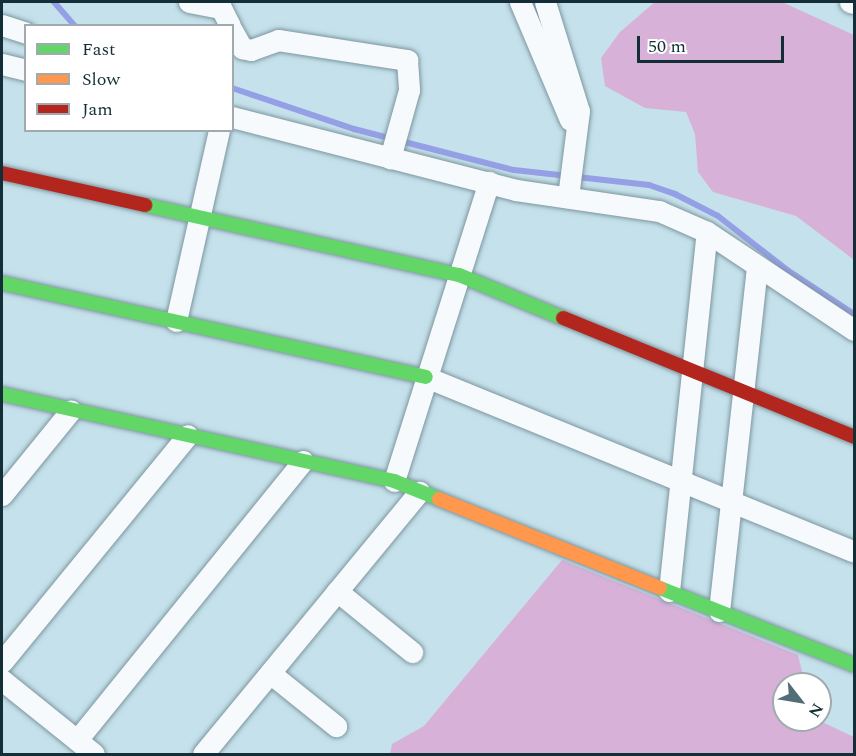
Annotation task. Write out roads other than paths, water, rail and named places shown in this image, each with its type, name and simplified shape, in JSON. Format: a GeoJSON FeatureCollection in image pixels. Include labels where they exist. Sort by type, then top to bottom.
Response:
{"type":"FeatureCollection","features":[{"type":"Feature","properties":{"kind":"street"},"geometry":{"type":"LineString","coordinates":[[189,2],[221,8],[229,24]]}},
{"type":"Feature","properties":{"kind":"street"},"geometry":{"type":"LineString","coordinates":[[520,2],[575,131]]}},
{"type":"Feature","properties":{"kind":"street"},"geometry":{"type":"LineString","coordinates":[[545,2],[579,111],[568,192]]}},
{"type":"Feature","properties":{"kind":"street"},"geometry":{"type":"LineString","coordinates":[[850,2],[855,3]]}},
{"type":"Feature","properties":{"kind":"street"},"geometry":{"type":"LineString","coordinates":[[2,25],[24,32]]}},
{"type":"Feature","properties":{"kind":"street"},"geometry":{"type":"LineString","coordinates":[[234,34],[242,48],[251,50],[278,40],[407,60],[409,90],[397,126],[391,154]]}},
{"type":"Feature","properties":{"kind":"street"},"geometry":{"type":"LineString","coordinates":[[2,64],[24,70]]}},
{"type":"Feature","properties":{"kind":"street"},"geometry":{"type":"LineString","coordinates":[[234,117],[391,154],[489,182],[568,192],[659,211],[707,232],[855,330]]}},
{"type":"Feature","properties":{"kind":"street"},"geometry":{"type":"LineString","coordinates":[[176,321],[219,132]]}},
{"type":"Feature","properties":{"kind":"street"},"geometry":{"type":"LineString","coordinates":[[2,173],[459,274],[693,373],[741,390],[855,437]]}},
{"type":"Feature","properties":{"kind":"street"},"geometry":{"type":"LineString","coordinates":[[394,482],[489,182]]}},
{"type":"Feature","properties":{"kind":"street"},"geometry":{"type":"LineString","coordinates":[[669,591],[707,232]]}},
{"type":"Feature","properties":{"kind":"street"},"geometry":{"type":"LineString","coordinates":[[719,611],[741,390],[757,267]]}},
{"type":"Feature","properties":{"kind":"street"},"geometry":{"type":"LineString","coordinates":[[2,283],[426,377],[855,552]]}},
{"type":"Feature","properties":{"kind":"street"},"geometry":{"type":"LineString","coordinates":[[2,394],[394,482],[855,665]]}},
{"type":"Feature","properties":{"kind":"street"},"geometry":{"type":"LineString","coordinates":[[2,495],[71,410]]}},
{"type":"Feature","properties":{"kind":"street"},"geometry":{"type":"LineString","coordinates":[[2,662],[188,435]]}},
{"type":"Feature","properties":{"kind":"street"},"geometry":{"type":"LineString","coordinates":[[76,740],[303,461]]}},
{"type":"Feature","properties":{"kind":"street"},"geometry":{"type":"LineString","coordinates":[[203,754],[419,492]]}},
{"type":"Feature","properties":{"kind":"street"},"geometry":{"type":"LineString","coordinates":[[337,591],[412,652]]}},
{"type":"Feature","properties":{"kind":"street"},"geometry":{"type":"LineString","coordinates":[[270,673],[336,726]]}},
{"type":"Feature","properties":{"kind":"street"},"geometry":{"type":"LineString","coordinates":[[2,680],[94,754]]}},
{"type":"Feature","properties":{"kind":"waterway"},"geometry":{"type":"LineString","coordinates":[[54,2],[73,24]]}},
{"type":"Feature","properties":{"kind":"waterway"},"geometry":{"type":"LineString","coordinates":[[234,89],[354,129],[514,170],[649,185],[675,194],[718,216],[787,270],[854,314]]}}]}
